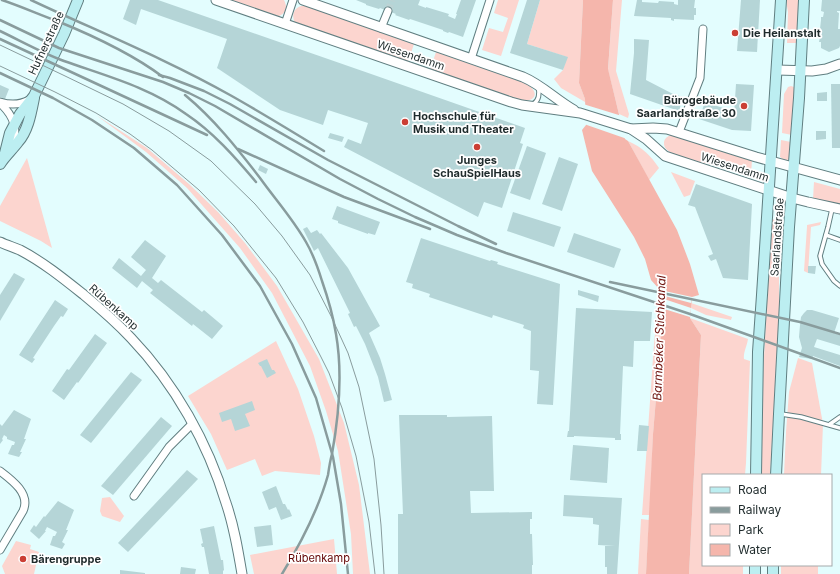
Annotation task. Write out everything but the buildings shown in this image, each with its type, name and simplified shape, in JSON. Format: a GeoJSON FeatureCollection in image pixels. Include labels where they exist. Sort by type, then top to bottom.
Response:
{"type":"FeatureCollection","features":[{"type":"Feature","properties":{"kind":"main road","name":"Hufnerstraße"},"geometry":{"type":"LineString","coordinates":[[5,157],[8,141],[14,125],[20,114],[34,96],[64,34],[78,0]]}},
{"type":"Feature","properties":{"kind":"main road","name":"Saarlandstraße"},"geometry":{"type":"LineString","coordinates":[[756,474],[758,352],[781,0]]}},
{"type":"Feature","properties":{"kind":"main road","name":"Saarlandstraße"},"geometry":{"type":"LineString","coordinates":[[776,474],[778,414],[804,0]]}},
{"type":"Feature","properties":{"kind":"main road","name":"Hufnerstraße"},"geometry":{"type":"LineString","coordinates":[[5,157],[22,137],[30,117],[34,96]]}},
{"type":"Feature","properties":{"kind":"street","name":"Wiesendamm"},"geometry":{"type":"LineString","coordinates":[[216,0],[505,100],[530,106],[580,113],[631,129],[646,139],[665,156],[674,160],[792,198],[836,208]]}},
{"type":"Feature","properties":{"kind":"street"},"geometry":{"type":"LineString","coordinates":[[285,24],[293,0]]}},
{"type":"Feature","properties":{"kind":"street","name":"Wiesendamm"},"geometry":{"type":"LineString","coordinates":[[303,0],[523,77],[580,113]]}},
{"type":"Feature","properties":{"kind":"street"},"geometry":{"type":"LineString","coordinates":[[471,59],[490,0]]}},
{"type":"Feature","properties":{"kind":"street"},"geometry":{"type":"LineString","coordinates":[[382,28],[388,11]]}},
{"type":"Feature","properties":{"kind":"street"},"geometry":{"type":"LineString","coordinates":[[679,132],[700,78],[703,28]]}},
{"type":"Feature","properties":{"kind":"street"},"geometry":{"type":"LineString","coordinates":[[777,70],[812,71],[826,69],[840,64]]}},
{"type":"Feature","properties":{"kind":"street"},"geometry":{"type":"LineString","coordinates":[[0,103],[20,104],[34,96]]}},
{"type":"Feature","properties":{"kind":"street"},"geometry":{"type":"LineString","coordinates":[[0,103],[11,115],[14,125]]}},
{"type":"Feature","properties":{"kind":"street","name":"Wiesendamm"},"geometry":{"type":"LineString","coordinates":[[631,129],[662,128],[679,132],[738,152],[840,180]]}},
{"type":"Feature","properties":{"kind":"street","name":"Rübenkamp"},"geometry":{"type":"LineString","coordinates":[[0,242],[19,250],[60,275],[114,321],[132,339],[156,368],[172,390],[192,423],[208,455],[226,503],[236,540],[242,574]]}},
{"type":"Feature","properties":{"kind":"street"},"geometry":{"type":"LineString","coordinates":[[134,496],[169,447],[192,423]]}},
{"type":"Feature","properties":{"kind":"street"},"geometry":{"type":"LineString","coordinates":[[0,471],[21,491],[26,501],[23,511],[0,550]]}},
{"type":"Feature","properties":{"kind":"lane"},"geometry":{"type":"LineString","coordinates":[[530,106],[536,102],[538,97],[538,89],[536,84]]}},
{"type":"Feature","properties":{"kind":"lane"},"geometry":{"type":"LineString","coordinates":[[836,208],[828,227],[820,261],[834,281],[840,286]]}},
{"type":"Feature","properties":{"kind":"lane"},"geometry":{"type":"LineString","coordinates":[[826,235],[840,240]]}},
{"type":"Feature","properties":{"kind":"lane"},"geometry":{"type":"LineString","coordinates":[[778,414],[801,417],[840,428]]}},
{"type":"Feature","properties":{"kind":"lane"},"geometry":{"type":"LineString","coordinates":[[830,424],[840,417]]}},
{"type":"Feature","properties":{"kind":"green space"},"geometry":{"type":"Polygon","coordinates":[[[228,0],[284,0],[286,8],[282,14],[277,17],[228,0]]]}},
{"type":"Feature","properties":{"kind":"green space"},"geometry":{"type":"Polygon","coordinates":[[[498,0],[519,0],[501,56],[482,50],[489,28],[503,32],[508,18],[494,13],[498,0]]]}},
{"type":"Feature","properties":{"kind":"green space"},"geometry":{"type":"Polygon","coordinates":[[[540,0],[583,0],[579,83],[585,102],[561,88],[554,79],[563,70],[567,57],[527,44],[540,0]]]}},
{"type":"Feature","properties":{"kind":"green space"},"geometry":{"type":"Polygon","coordinates":[[[613,0],[622,0],[616,71],[629,114],[628,118],[619,114],[608,70],[613,0]]]}},
{"type":"Feature","properties":{"kind":"green space"},"geometry":{"type":"Polygon","coordinates":[[[786,0],[800,0],[797,43],[787,43],[788,12],[786,0]]]}},
{"type":"Feature","properties":{"kind":"green space"},"geometry":{"type":"Polygon","coordinates":[[[301,6],[305,6],[414,44],[408,62],[295,23],[293,17],[294,12],[301,6]]]}},
{"type":"Feature","properties":{"kind":"green space"},"geometry":{"type":"Polygon","coordinates":[[[436,52],[525,83],[533,89],[535,95],[527,101],[521,101],[430,70],[436,52]]]}},
{"type":"Feature","properties":{"kind":"green space"},"geometry":{"type":"Polygon","coordinates":[[[788,87],[794,87],[795,90],[792,135],[782,133],[784,94],[788,87]]]}},
{"type":"Feature","properties":{"kind":"green space"},"geometry":{"type":"Polygon","coordinates":[[[96,115],[147,148],[189,184],[218,212],[245,243],[277,286],[319,359],[344,423],[359,485],[370,574],[353,574],[351,534],[338,451],[310,366],[272,293],[240,248],[187,188],[146,152],[96,115]]]}},
{"type":"Feature","properties":{"kind":"green space"},"geometry":{"type":"Polygon","coordinates":[[[673,134],[752,160],[751,175],[749,176],[674,155],[665,147],[664,142],[666,138],[673,134]]]}},
{"type":"Feature","properties":{"kind":"green space"},"geometry":{"type":"Polygon","coordinates":[[[781,140],[791,142],[790,159],[784,160],[780,157],[781,140]]]}},
{"type":"Feature","properties":{"kind":"green space"},"geometry":{"type":"Polygon","coordinates":[[[628,141],[646,152],[659,168],[649,180],[628,141]]]}},
{"type":"Feature","properties":{"kind":"green space"},"geometry":{"type":"Polygon","coordinates":[[[27,158],[52,248],[0,221],[0,206],[27,158]]]}},
{"type":"Feature","properties":{"kind":"green space"},"geometry":{"type":"Polygon","coordinates":[[[671,172],[695,181],[690,195],[684,197],[671,172]]]}},
{"type":"Feature","properties":{"kind":"green space"},"geometry":{"type":"Polygon","coordinates":[[[814,182],[840,189],[840,205],[813,199],[814,182]]]}},
{"type":"Feature","properties":{"kind":"green space"},"geometry":{"type":"Polygon","coordinates":[[[772,219],[781,222],[779,315],[770,474],[760,474],[763,379],[772,219]]]}},
{"type":"Feature","properties":{"kind":"green space"},"geometry":{"type":"Polygon","coordinates":[[[821,222],[820,225],[811,227],[808,273],[804,271],[807,225],[821,222]]]}},
{"type":"Feature","properties":{"kind":"green space"},"geometry":{"type":"Polygon","coordinates":[[[691,303],[732,317],[731,320],[706,315],[691,308],[691,303]]]}},
{"type":"Feature","properties":{"kind":"green space"},"geometry":{"type":"Polygon","coordinates":[[[658,306],[661,308],[658,310],[661,339],[653,434],[650,515],[642,515],[654,344],[658,306]]]}},
{"type":"Feature","properties":{"kind":"green space"},"geometry":{"type":"Polygon","coordinates":[[[690,318],[748,339],[744,357],[744,359],[750,361],[745,474],[702,474],[702,566],[743,566],[743,574],[689,574],[701,335],[690,318]]]}},
{"type":"Feature","properties":{"kind":"green space"},"geometry":{"type":"Polygon","coordinates":[[[276,341],[298,389],[314,436],[321,463],[320,475],[275,471],[262,476],[255,459],[227,470],[211,434],[188,396],[276,341]]]}},
{"type":"Feature","properties":{"kind":"green space"},"geometry":{"type":"Polygon","coordinates":[[[798,358],[812,363],[823,424],[821,474],[784,474],[789,392],[798,358]]]}},
{"type":"Feature","properties":{"kind":"green space"},"geometry":{"type":"Polygon","coordinates":[[[110,497],[124,516],[120,522],[102,516],[100,511],[102,498],[110,497]]]}},
{"type":"Feature","properties":{"kind":"green space"},"geometry":{"type":"Polygon","coordinates":[[[641,519],[649,520],[646,574],[638,574],[641,519]]]}},
{"type":"Feature","properties":{"kind":"green space","name":"Rübenkamp"},"geometry":{"type":"Polygon","coordinates":[[[334,539],[337,574],[254,574],[250,555],[334,539]]]}},
{"type":"Feature","properties":{"kind":"green space"},"geometry":{"type":"Polygon","coordinates":[[[16,541],[31,545],[30,549],[39,552],[34,574],[5,574],[2,566],[16,541]]]}},
{"type":"Feature","properties":{"kind":"green space"},"geometry":{"type":"Polygon","coordinates":[[[781,566],[818,566],[818,574],[781,574],[781,566]]]}},
{"type":"Feature","properties":{"kind":"water"},"geometry":{"type":"Polygon","coordinates":[[[583,0],[613,0],[608,69],[625,139],[628,141],[677,230],[690,264],[699,295],[692,297],[690,318],[701,335],[689,574],[646,574],[653,434],[661,339],[658,310],[661,308],[660,290],[651,280],[645,259],[634,237],[592,171],[582,130],[586,125],[585,99],[579,83],[583,0]]]}},
{"type":"Feature","properties":{"kind":"pier"},"geometry":{"type":"Polygon","coordinates":[[[583,104],[622,116],[626,138],[630,140],[584,124],[583,104]]]}},
{"type":"Feature","properties":{"kind":"pier"},"geometry":{"type":"Polygon","coordinates":[[[660,290],[692,297],[691,303],[661,295],[660,290]]]}},
{"type":"Feature","properties":{"kind":"pier"},"geometry":{"type":"Polygon","coordinates":[[[661,298],[691,308],[690,317],[661,308],[661,298]]]}},
{"type":"Feature","properties":{"kind":"tunnel"},"geometry":{"type":"LineString","coordinates":[[388,11],[392,0]]}},
{"type":"Feature","properties":{"kind":"tram line"},"geometry":{"type":"LineString","coordinates":[[0,45],[123,104],[169,131],[211,161],[255,204],[282,236],[310,275],[331,316],[348,353],[359,387],[374,459],[381,525],[384,574]]}},
{"type":"Feature","properties":{"kind":"tram line"},"geometry":{"type":"LineString","coordinates":[[0,66],[96,113],[130,134],[152,150],[199,190],[234,226],[276,278],[303,322],[321,357],[329,373],[342,408],[356,456],[369,522],[375,574]]}},
{"type":"Feature","properties":{"kind":"railway"},"geometry":{"type":"LineString","coordinates":[[2,0],[57,21],[98,39],[138,60],[163,77]]}},
{"type":"Feature","properties":{"kind":"railway"},"geometry":{"type":"LineString","coordinates":[[31,0],[156,57],[206,82],[324,151]]}},
{"type":"Feature","properties":{"kind":"railway"},"geometry":{"type":"LineString","coordinates":[[0,20],[59,48],[163,82],[189,93],[215,106],[340,179],[415,217],[457,235],[506,253],[690,314],[840,368]]}},
{"type":"Feature","properties":{"kind":"railway"},"geometry":{"type":"LineString","coordinates":[[0,31],[56,58],[127,83],[157,96],[196,121],[232,154],[256,182]]}},
{"type":"Feature","properties":{"kind":"railway"},"geometry":{"type":"LineString","coordinates":[[0,39],[207,135]]}},
{"type":"Feature","properties":{"kind":"railway"},"geometry":{"type":"LineString","coordinates":[[0,73],[53,98],[92,120],[134,148],[177,185],[222,235],[260,286],[292,344],[316,398],[333,457],[341,504],[348,574]]}},
{"type":"Feature","properties":{"kind":"railway"},"geometry":{"type":"LineString","coordinates":[[159,75],[204,91],[230,104],[328,160],[496,244]]}},
{"type":"Feature","properties":{"kind":"railway"},"geometry":{"type":"LineString","coordinates":[[185,95],[206,114],[234,145],[284,209],[301,234],[311,251],[317,266],[335,327],[340,379],[337,424],[328,475],[308,526],[296,551],[282,574]]}},
{"type":"Feature","properties":{"kind":"railway"},"geometry":{"type":"LineString","coordinates":[[238,149],[344,197],[430,229]]}},
{"type":"Feature","properties":{"kind":"railway"},"geometry":{"type":"LineString","coordinates":[[610,282],[800,322],[840,334]]}},
{"type":"Feature","properties":{"kind":"place","name":"Die Heilanstalt"},"geometry":{"type":"Point","coordinates":[735,33]}},
{"type":"Feature","properties":{"kind":"place","name":"Bürogebäude Saarlandstraße 30"},"geometry":{"type":"Point","coordinates":[744,106]}},
{"type":"Feature","properties":{"kind":"place","name":"Hochschule für Musik und Theater"},"geometry":{"type":"Point","coordinates":[405,122]}},
{"type":"Feature","properties":{"kind":"place","name":"Junges SchauSpielHaus"},"geometry":{"type":"Point","coordinates":[477,147]}},
{"type":"Feature","properties":{"kind":"place","name":"Bärengruppe"},"geometry":{"type":"Point","coordinates":[23,559]}},
{"type":"Feature","properties":{"kind":"water label","name":"Barmbeker Stichkanal"},"geometry":{"type":"Point","coordinates":[659,338]}}]}
